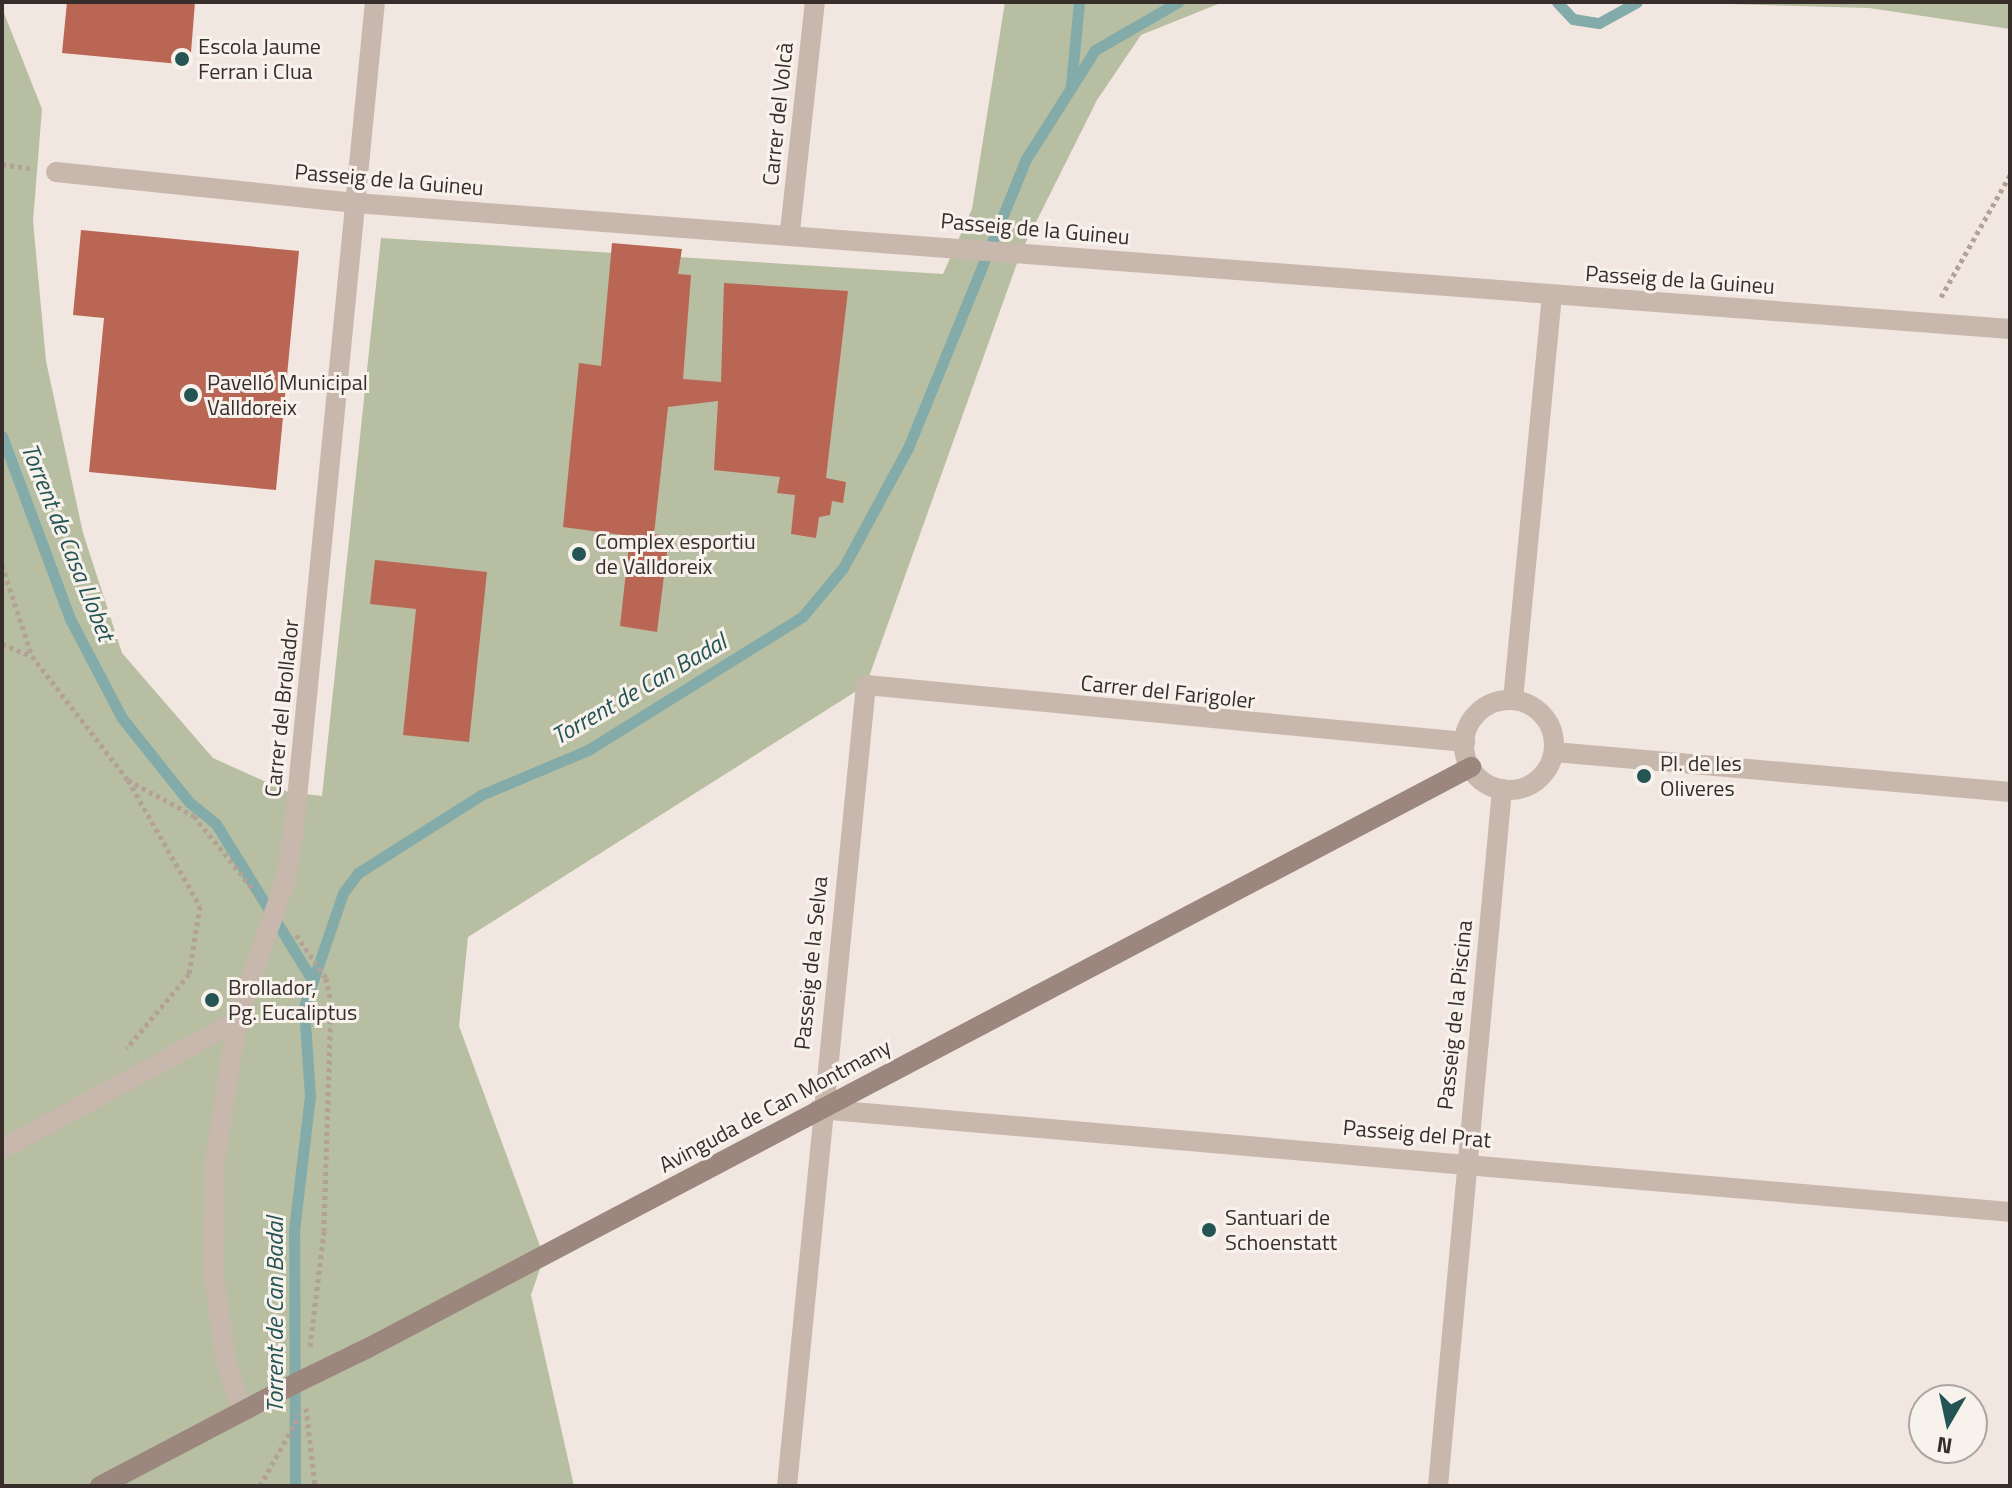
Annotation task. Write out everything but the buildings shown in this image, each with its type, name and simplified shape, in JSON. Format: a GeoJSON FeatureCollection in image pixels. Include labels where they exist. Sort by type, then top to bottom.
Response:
{"type":"FeatureCollection","features":[{"type":"Feature","properties":{"kind":"street","name":"Carrer del Brollador"},"geometry":{"type":"LineString","coordinates":[[242,1408],[226,1363],[212,1221],[237,1021],[286,878],[294,829],[375,2]]}},
{"type":"Feature","properties":{"kind":"street","name":"Carrer del Volcà"},"geometry":{"type":"LineString","coordinates":[[790,231],[815,2]]}},
{"type":"Feature","properties":{"kind":"street","name":"Passeig de la Guineu"},"geometry":{"type":"LineString","coordinates":[[56,172],[355,203],[790,231],[1552,296],[1935,321],[2010,329]]}},
{"type":"Feature","properties":{"kind":"street"},"geometry":{"type":"LineString","coordinates":[[1513,700],[1552,296]]}},
{"type":"Feature","properties":{"kind":"street","name":"Carrer del Farigoler"},"geometry":{"type":"LineString","coordinates":[[866,685],[1465,742]]}},
{"type":"Feature","properties":{"kind":"street","name":"Passeig de la Selva"},"geometry":{"type":"LineString","coordinates":[[787,1486],[819,1109],[866,685]]}},
{"type":"Feature","properties":{"kind":"street"},"geometry":{"type":"LineString","coordinates":[[1513,700],[1540,712],[1554,752],[1536,781],[1502,789],[1471,767],[1465,742],[1475,716],[1513,700]]}},
{"type":"Feature","properties":{"kind":"street"},"geometry":{"type":"LineString","coordinates":[[1554,752],[2010,792]]}},
{"type":"Feature","properties":{"kind":"street","name":"Avinguda de Can Montmany"},"geometry":{"type":"LineString","coordinates":[[100,1486],[242,1408],[368,1348],[1471,767]]}},
{"type":"Feature","properties":{"kind":"street","name":"Passeig de la Piscina"},"geometry":{"type":"LineString","coordinates":[[1438,1486],[1464,1163],[1502,789]]}},
{"type":"Feature","properties":{"kind":"street"},"geometry":{"type":"LineString","coordinates":[[2,1149],[237,1021]]}},
{"type":"Feature","properties":{"kind":"street","name":"Passeig del Prat"},"geometry":{"type":"LineString","coordinates":[[819,1109],[2010,1212]]}},
{"type":"Feature","properties":{"kind":"path"},"geometry":{"type":"LineString","coordinates":[[1935,321],[1947,276],[2010,175]]}},
{"type":"Feature","properties":{"kind":"path"},"geometry":{"type":"LineString","coordinates":[[2,565],[32,656],[128,780],[200,906],[202,925],[189,974],[123,1054],[124,1083]]}},
{"type":"Feature","properties":{"kind":"path"},"geometry":{"type":"LineString","coordinates":[[2,644],[32,656]]}},
{"type":"Feature","properties":{"kind":"path"},"geometry":{"type":"LineString","coordinates":[[128,780],[194,816],[251,886]]}},
{"type":"Feature","properties":{"kind":"path"},"geometry":{"type":"LineString","coordinates":[[297,936],[326,978],[331,1004],[324,1231],[309,1363]]}},
{"type":"Feature","properties":{"kind":"path"},"geometry":{"type":"LineString","coordinates":[[260,1486],[306,1402],[314,1485]]}},
{"type":"Feature","properties":{"kind":"green space"},"geometry":{"type":"Polygon","coordinates":[[[1005,2],[1223,2],[1141,35],[1097,100],[1021,252],[866,685],[468,937],[459,1026],[544,1257],[531,1295],[574,1486],[2,1486],[2,8],[42,109],[33,221],[46,361],[83,533],[122,653],[213,758],[288,792],[322,796],[381,238],[943,274],[972,209],[1005,2]]]}},
{"type":"Feature","properties":{"kind":"green space"},"geometry":{"type":"Polygon","coordinates":[[[1661,2],[2010,2],[2010,29],[1869,8],[1661,2]]]}},
{"type":"Feature","properties":{"kind":"waterway"},"geometry":{"type":"LineString","coordinates":[[1071,85],[1079,2]]}},
{"type":"Feature","properties":{"kind":"waterway","name":"Torrent de Can Badal"},"geometry":{"type":"LineString","coordinates":[[295,1486],[294,1230],[310,1096],[304,1007],[343,893],[358,873],[481,795],[588,750],[802,617],[843,568],[908,448],[1026,159],[1095,50],[1178,2]]}},
{"type":"Feature","properties":{"kind":"waterway","name":"Torrent de Can Badal"},"geometry":{"type":"LineString","coordinates":[[1557,2],[1573,19],[1599,23],[1637,2]]}},
{"type":"Feature","properties":{"kind":"waterway","name":"Torrent de Casa Llobet"},"geometry":{"type":"LineString","coordinates":[[2,436],[70,619],[122,718],[189,802],[216,824],[311,978]]}},
{"type":"Feature","properties":{"kind":"place","name":"Escola Jaume Ferran i Clua"},"geometry":{"type":"Point","coordinates":[182,59]}},
{"type":"Feature","properties":{"kind":"place","name":"Pavelló Municipal Valldoreix"},"geometry":{"type":"Point","coordinates":[191,395]}},
{"type":"Feature","properties":{"kind":"place","name":"Complex esportiu de Valldoreix"},"geometry":{"type":"Point","coordinates":[579,554]}},
{"type":"Feature","properties":{"kind":"place","name":"Pl. de les Oliveres"},"geometry":{"type":"Point","coordinates":[1644,776]}},
{"type":"Feature","properties":{"kind":"place","name":"Brollador, Pg. Eucaliptus"},"geometry":{"type":"Point","coordinates":[212,1000]}},
{"type":"Feature","properties":{"kind":"place","name":"Santuari de Schoenstatt"},"geometry":{"type":"Point","coordinates":[1209,1230]}}]}
